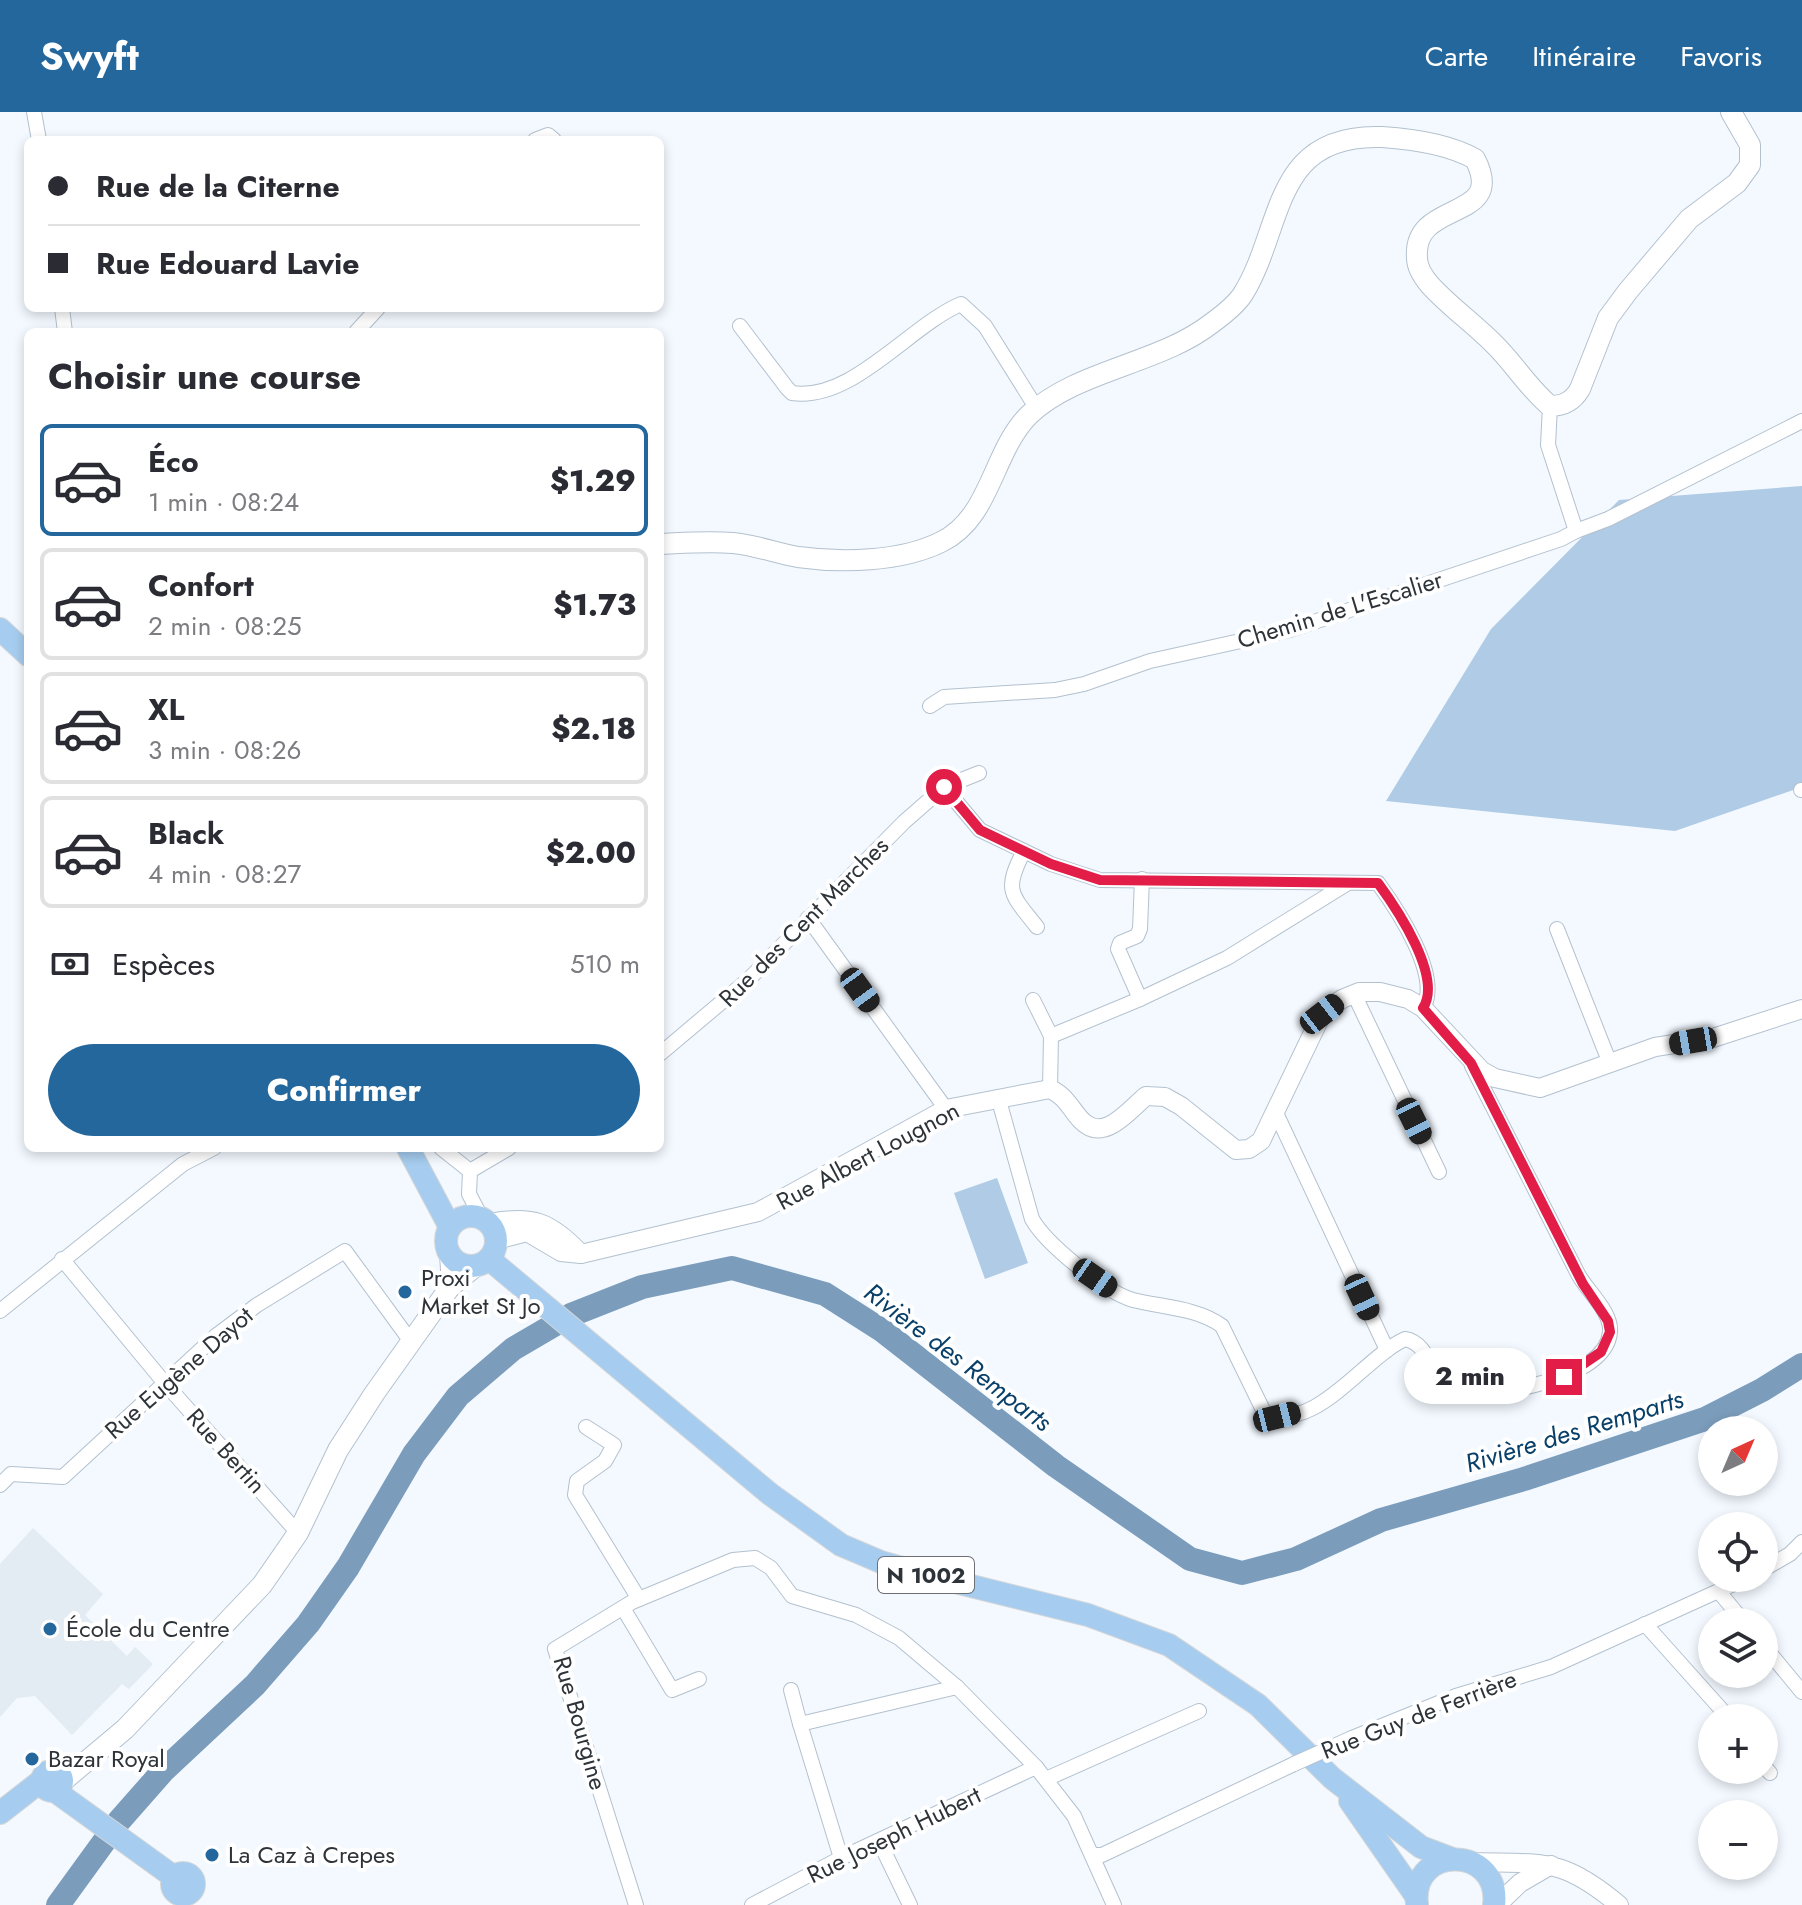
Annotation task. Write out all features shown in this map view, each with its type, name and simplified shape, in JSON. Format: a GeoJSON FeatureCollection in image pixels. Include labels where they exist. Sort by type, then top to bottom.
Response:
{"type":"FeatureCollection","features":[{"type":"Feature","properties":{"kind":"main road"},"geometry":{"type":"LineString","coordinates":[[664,544],[736,543],[797,557],[834,560],[915,551],[942,542],[975,512],[1010,439],[1037,409],[1064,392],[1184,340],[1225,313],[1242,296],[1273,212],[1290,181],[1313,156],[1337,142],[1361,137],[1439,146],[1475,159],[1484,184],[1480,194],[1472,203],[1435,220],[1423,230],[1417,259],[1428,284],[1493,342],[1550,406],[1574,399],[1608,318],[1640,275],[1689,219],[1737,183],[1750,165],[1750,145],[1731,112]]}},
{"type":"Feature","properties":{"kind":"main road"},"geometry":{"type":"LineString","coordinates":[[0,629],[24,651]]}},
{"type":"Feature","properties":{"kind":"main road","name":"N 1002"},"geometry":{"type":"LineString","coordinates":[[410,1152],[437,1201],[478,1236],[520,1286],[770,1494],[841,1545],[881,1562],[1088,1615],[1169,1645],[1230,1682],[1258,1705],[1332,1778],[1421,1847],[1450,1858]]}},
{"type":"Feature","properties":{"kind":"main road"},"geometry":{"type":"LineString","coordinates":[[0,1813],[19,1798],[57,1787],[91,1759],[125,1729],[262,1585],[298,1533],[338,1450],[452,1286],[478,1236]]}},
{"type":"Feature","properties":{"kind":"main road","name":"N 1002"},"geometry":{"type":"LineString","coordinates":[[450,1254],[446,1240],[478,1236]]}},
{"type":"Feature","properties":{"kind":"main road"},"geometry":{"type":"LineString","coordinates":[[450,1254],[452,1286]]}},
{"type":"Feature","properties":{"kind":"main road","name":"N 1002"},"geometry":{"type":"LineString","coordinates":[[1332,1778],[1416,1902]]}},
{"type":"Feature","properties":{"kind":"main road"},"geometry":{"type":"LineString","coordinates":[[57,1787],[154,1864],[185,1895]]}},
{"type":"Feature","properties":{"kind":"main road"},"geometry":{"type":"LineString","coordinates":[[1416,1902],[1424,1874],[1435,1863],[1450,1858],[1474,1862],[1492,1882],[1496,1905]]}},
{"type":"Feature","properties":{"kind":"street"},"geometry":{"type":"LineString","coordinates":[[34,112],[38,136]]}},
{"type":"Feature","properties":{"kind":"street"},"geometry":{"type":"LineString","coordinates":[[740,326],[787,388],[792,393],[806,393],[844,382],[961,304],[985,326],[1037,409]]}},
{"type":"Feature","properties":{"kind":"street"},"geometry":{"type":"LineString","coordinates":[[360,328],[374,312]]}},
{"type":"Feature","properties":{"kind":"street"},"geometry":{"type":"LineString","coordinates":[[1550,406],[1548,445],[1576,531],[1608,519],[1802,421]]}},
{"type":"Feature","properties":{"kind":"street","name":"Chemin de L'Escalier"},"geometry":{"type":"LineString","coordinates":[[930,706],[944,697],[1070,687],[1150,661],[1290,630],[1518,556],[1576,531]]}},
{"type":"Feature","properties":{"kind":"street"},"geometry":{"type":"LineString","coordinates":[[979,773],[944,787],[980,830],[1024,851],[1100,880],[1378,883],[1400,913],[1429,979],[1423,1008]]}},
{"type":"Feature","properties":{"kind":"street","name":"Rue des Cent Marches"},"geometry":{"type":"LineString","coordinates":[[664,1051],[715,1011],[944,787]]}},
{"type":"Feature","properties":{"kind":"street"},"geometry":{"type":"LineString","coordinates":[[1024,851],[1010,877],[1010,887],[1037,927]]}},
{"type":"Feature","properties":{"kind":"street"},"geometry":{"type":"LineString","coordinates":[[1140,999],[1118,949],[1120,943],[1137,936],[1140,929],[1142,879]]}},
{"type":"Feature","properties":{"kind":"street"},"geometry":{"type":"LineString","coordinates":[[1051,1036],[1227,958],[1350,882]]}},
{"type":"Feature","properties":{"kind":"street"},"geometry":{"type":"LineString","coordinates":[[808,918],[946,1109]]}},
{"type":"Feature","properties":{"kind":"street"},"geometry":{"type":"LineString","coordinates":[[1557,929],[1609,1061]]}},
{"type":"Feature","properties":{"kind":"street"},"geometry":{"type":"LineString","coordinates":[[998,1097],[1032,1219],[1043,1234],[1095,1278],[1130,1299],[1163,1305],[1222,1326],[1264,1412],[1277,1417],[1326,1402],[1365,1364],[1410,1339],[1422,1349],[1447,1389],[1453,1394],[1468,1395],[1564,1377],[1601,1352],[1610,1332],[1603,1311],[1583,1284],[1471,1063],[1423,1008],[1408,999],[1380,992],[1354,994],[1322,1014],[1261,1141],[1249,1149],[1236,1150],[1165,1097],[1146,1096],[1113,1125],[1101,1129],[1081,1120],[1061,1094],[1050,1089],[1051,1036],[1033,1000]]}},
{"type":"Feature","properties":{"kind":"street"},"geometry":{"type":"LineString","coordinates":[[1354,994],[1439,1172]]}},
{"type":"Feature","properties":{"kind":"street"},"geometry":{"type":"LineString","coordinates":[[1471,1063],[1495,1078],[1540,1088],[1562,1083],[1609,1061],[1655,1047],[1749,1028],[1802,1009]]}},
{"type":"Feature","properties":{"kind":"street","name":"Rue Albert Lougnon"},"geometry":{"type":"LineString","coordinates":[[478,1236],[527,1232],[561,1252],[581,1254],[773,1206],[946,1109],[1050,1089]]}},
{"type":"Feature","properties":{"kind":"street"},"geometry":{"type":"LineString","coordinates":[[1276,1113],[1387,1350]]}},
{"type":"Feature","properties":{"kind":"street"},"geometry":{"type":"LineString","coordinates":[[0,1311],[183,1164],[206,1152]]}},
{"type":"Feature","properties":{"kind":"street"},"geometry":{"type":"LineString","coordinates":[[446,1152],[470,1171]]}},
{"type":"Feature","properties":{"kind":"street"},"geometry":{"type":"LineString","coordinates":[[470,1171],[502,1152]]}},
{"type":"Feature","properties":{"kind":"street"},"geometry":{"type":"LineString","coordinates":[[470,1171],[469,1194],[478,1236]]}},
{"type":"Feature","properties":{"kind":"street","name":"Rue Eugène Dayot"},"geometry":{"type":"LineString","coordinates":[[0,1485],[11,1474],[63,1477],[163,1381],[257,1305],[345,1251],[412,1343]]}},
{"type":"Feature","properties":{"kind":"street","name":"Rue Bertin"},"geometry":{"type":"LineString","coordinates":[[62,1259],[163,1381],[298,1533]]}},
{"type":"Feature","properties":{"kind":"street"},"geometry":{"type":"LineString","coordinates":[[586,1427],[614,1445],[605,1461],[577,1481],[575,1495],[639,1599]]}},
{"type":"Feature","properties":{"kind":"street"},"geometry":{"type":"LineString","coordinates":[[1778,1561],[1802,1542]]}},
{"type":"Feature","properties":{"kind":"street","name":"Rue Bourgine"},"geometry":{"type":"LineString","coordinates":[[636,1905],[555,1649],[639,1599],[733,1560],[755,1558],[771,1568],[792,1596],[856,1615],[899,1638],[957,1687],[1036,1767],[1074,1816],[1114,1905]]}},
{"type":"Feature","properties":{"kind":"street"},"geometry":{"type":"LineString","coordinates":[[1720,1593],[1732,1608]]}},
{"type":"Feature","properties":{"kind":"street","name":"Rue Guy de Ferrière"},"geometry":{"type":"LineString","coordinates":[[1093,1855],[1102,1855],[1352,1738],[1456,1696],[1551,1667],[1720,1593]]}},
{"type":"Feature","properties":{"kind":"street"},"geometry":{"type":"LineString","coordinates":[[623,1608],[672,1690],[699,1679]]}},
{"type":"Feature","properties":{"kind":"street"},"geometry":{"type":"LineString","coordinates":[[1645,1624],[1716,1704]]}},
{"type":"Feature","properties":{"kind":"street"},"geometry":{"type":"LineString","coordinates":[[1778,1663],[1802,1692]]}},
{"type":"Feature","properties":{"kind":"street"},"geometry":{"type":"LineString","coordinates":[[800,1724],[957,1687]]}},
{"type":"Feature","properties":{"kind":"street"},"geometry":{"type":"LineString","coordinates":[[791,1690],[841,1858]]}},
{"type":"Feature","properties":{"kind":"street"},"geometry":{"type":"LineString","coordinates":[[1046,1779],[1199,1711]]}},
{"type":"Feature","properties":{"kind":"street","name":"Rue Joseph Hubert"},"geometry":{"type":"LineString","coordinates":[[752,1905],[841,1858],[1036,1767]]}},
{"type":"Feature","properties":{"kind":"street"},"geometry":{"type":"LineString","coordinates":[[879,1841],[910,1905]]}},
{"type":"Feature","properties":{"kind":"street"},"geometry":{"type":"LineString","coordinates":[[1474,1862],[1551,1865],[1571,1870],[1619,1905]]}},
{"type":"Feature","properties":{"kind":"street"},"geometry":{"type":"LineString","coordinates":[[1496,1905],[1520,1883],[1551,1865]]}},
{"type":"Feature","properties":{"kind":"shaded area"},"geometry":{"type":"Polygon","coordinates":[[[1802,486],[1802,787],[1675,831],[1386,801],[1491,629],[1619,500],[1802,486]]]}},
{"type":"Feature","properties":{"kind":"shaded area"},"geometry":{"type":"Polygon","coordinates":[[[997,1178],[1028,1263],[985,1279],[954,1193],[997,1178]]]}},
{"type":"Feature","properties":{"kind":"shaded area","name":"École du Centre"},"geometry":{"type":"Polygon","coordinates":[[[33,1528],[103,1594],[85,1615],[127,1656],[135,1647],[153,1664],[129,1689],[122,1684],[72,1735],[35,1696],[17,1698],[0,1717],[0,1564],[33,1528]]]}},
{"type":"Feature","properties":{"kind":"waterway","name":"Rivière des Remparts"},"geometry":{"type":"LineString","coordinates":[[58,1905],[119,1821],[163,1771],[255,1685],[308,1624],[348,1567],[414,1454],[458,1396],[513,1349],[571,1315],[642,1287],[732,1268],[825,1294],[883,1331],[1056,1466],[1190,1559],[1242,1573],[1296,1559],[1381,1520],[1524,1479],[1705,1419],[1802,1365]]}},
{"type":"Feature","properties":{"kind":"place","name":"Proxi Market St Jo"},"geometry":{"type":"Point","coordinates":[405,1292]}},
{"type":"Feature","properties":{"kind":"place","name":"École du Centre"},"geometry":{"type":"Point","coordinates":[50,1629]}},
{"type":"Feature","properties":{"kind":"place","name":"Bazar Royal"},"geometry":{"type":"Point","coordinates":[32,1759]}},
{"type":"Feature","properties":{"kind":"place","name":"La Caz à Crepes"},"geometry":{"type":"Point","coordinates":[212,1855]}},
{"type":"Feature","properties":{"kind":"route"},"geometry":{"type":"LineString","coordinates":[[944,787],[969,821],[980,830],[1051,864],[1100,880],[1378,883],[1400,913],[1429,979],[1427,1001],[1423,1008],[1471,1063],[1583,1284],[1608,1321],[1610,1332],[1601,1352],[1585,1366],[1564,1377]]}}]}
